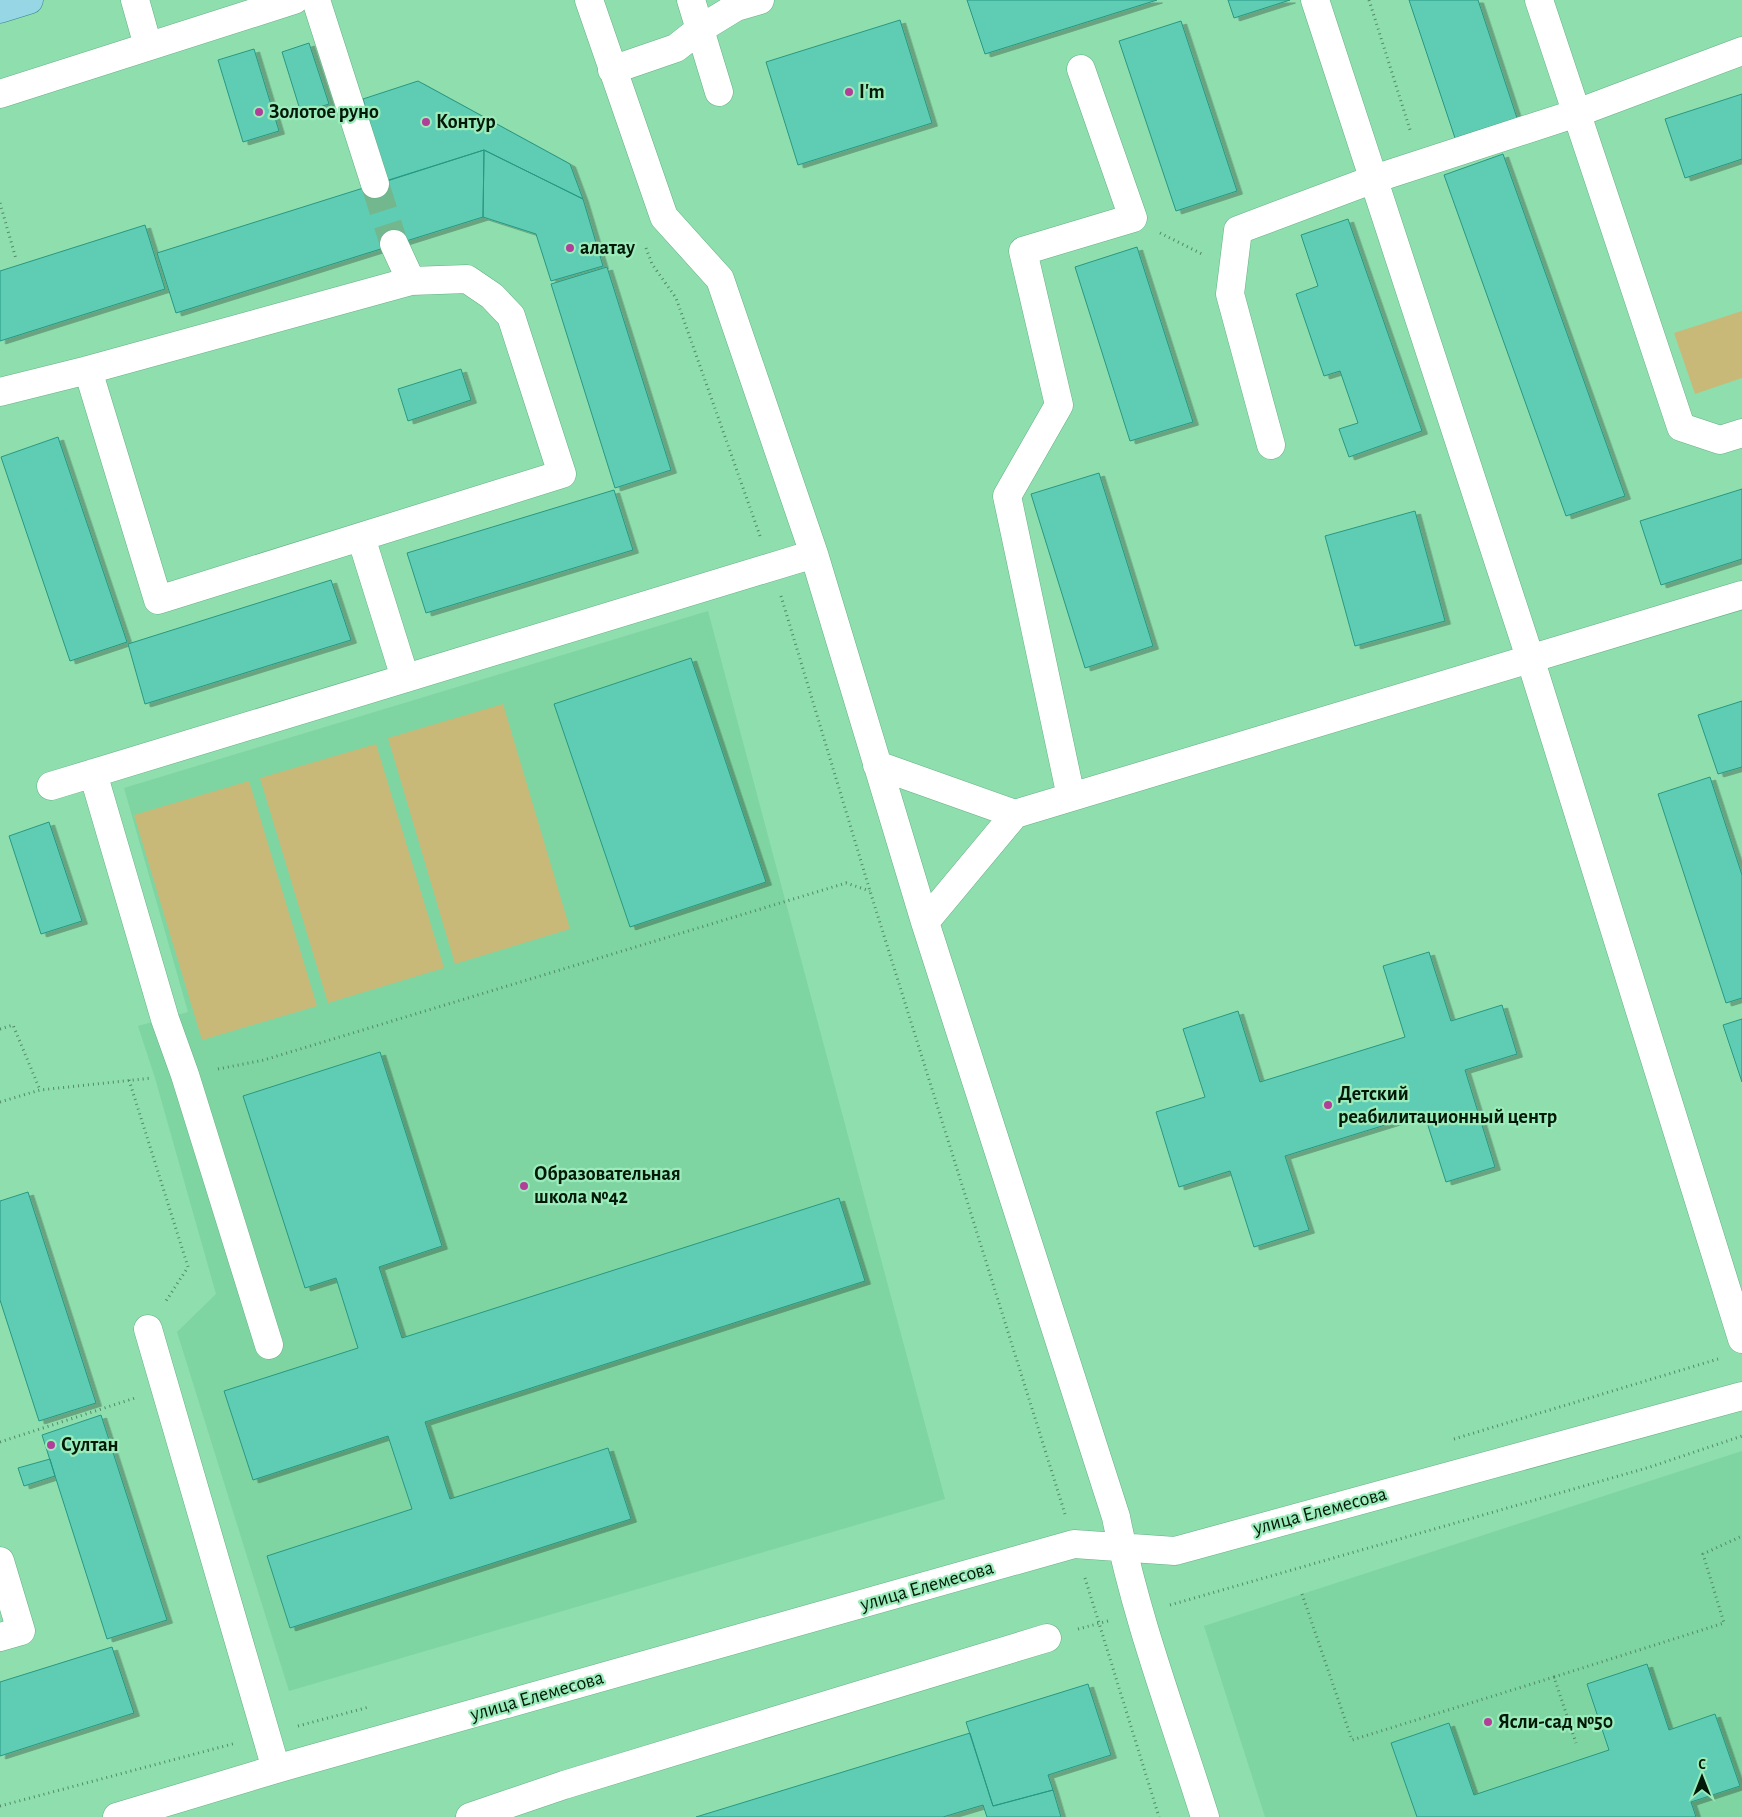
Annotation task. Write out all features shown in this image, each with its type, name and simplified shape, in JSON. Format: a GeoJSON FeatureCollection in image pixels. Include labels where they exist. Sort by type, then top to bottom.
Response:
{"type":"FeatureCollection","features":[{"type":"Feature","properties":{"kind":"main road"},"geometry":{"type":"LineString","coordinates":[[0,9],[29,0]]}},
{"type":"Feature","properties":{"kind":"street"},"geometry":{"type":"LineString","coordinates":[[135,0],[148,46]]}},
{"type":"Feature","properties":{"kind":"street"},"geometry":{"type":"LineString","coordinates":[[0,94],[294,0]]}},
{"type":"Feature","properties":{"kind":"street"},"geometry":{"type":"LineString","coordinates":[[316,0],[375,184]]}},
{"type":"Feature","properties":{"kind":"street"},"geometry":{"type":"LineString","coordinates":[[589,0],[664,217],[720,279],[814,554],[925,922],[1116,1517],[1122,1549],[1205,1817]]}},
{"type":"Feature","properties":{"kind":"street"},"geometry":{"type":"LineString","coordinates":[[691,0],[719,92]]}},
{"type":"Feature","properties":{"kind":"street"},"geometry":{"type":"LineString","coordinates":[[612,70],[676,48],[700,29],[736,7],[760,0]]}},
{"type":"Feature","properties":{"kind":"street"},"geometry":{"type":"LineString","coordinates":[[1315,0],[1531,661],[1742,1339]]}},
{"type":"Feature","properties":{"kind":"street"},"geometry":{"type":"LineString","coordinates":[[1539,0],[1681,426],[1720,440],[1742,433]]}},
{"type":"Feature","properties":{"kind":"street"},"geometry":{"type":"LineString","coordinates":[[1271,445],[1230,294],[1238,230],[1374,180],[1577,113],[1742,51]]}},
{"type":"Feature","properties":{"kind":"street"},"geometry":{"type":"LineString","coordinates":[[1070,797],[1007,496],[1059,405],[1023,251],[1133,218],[1081,69]]}},
{"type":"Feature","properties":{"kind":"street"},"geometry":{"type":"LineString","coordinates":[[394,244],[410,281]]}},
{"type":"Feature","properties":{"kind":"street"},"geometry":{"type":"LineString","coordinates":[[0,392],[88,370],[410,281],[467,278],[492,296],[511,316],[562,474],[158,600],[88,370]]}},
{"type":"Feature","properties":{"kind":"street"},"geometry":{"type":"LineString","coordinates":[[360,537],[405,678]]}},
{"type":"Feature","properties":{"kind":"street"},"geometry":{"type":"LineString","coordinates":[[51,786],[772,569],[814,554]]}},
{"type":"Feature","properties":{"kind":"street"},"geometry":{"type":"LineString","coordinates":[[925,922],[1015,814],[1531,661],[1742,595]]}},
{"type":"Feature","properties":{"kind":"street"},"geometry":{"type":"LineString","coordinates":[[877,765],[1015,814]]}},
{"type":"Feature","properties":{"kind":"street"},"geometry":{"type":"LineString","coordinates":[[93,773],[165,1018],[185,1074],[269,1345]]}},
{"type":"Feature","properties":{"kind":"street"},"geometry":{"type":"LineString","coordinates":[[148,1329],[276,1769]]}},
{"type":"Feature","properties":{"kind":"street","name":"улица Елемесова"},"geometry":{"type":"LineString","coordinates":[[117,1817],[276,1769],[1074,1544],[1122,1549],[1175,1551],[1742,1396]]}},
{"type":"Feature","properties":{"kind":"street"},"geometry":{"type":"LineString","coordinates":[[0,1561],[21,1631],[0,1637]]}},
{"type":"Feature","properties":{"kind":"street"},"geometry":{"type":"LineString","coordinates":[[470,1817],[527,1808],[564,1785],[1047,1638]]}},
{"type":"Feature","properties":{"kind":"path"},"geometry":{"type":"LineString","coordinates":[[1369,0],[1421,164]]}},
{"type":"Feature","properties":{"kind":"path"},"geometry":{"type":"LineString","coordinates":[[0,203],[16,259]]}},
{"type":"Feature","properties":{"kind":"path"},"geometry":{"type":"LineString","coordinates":[[1133,218],[1233,270]]}},
{"type":"Feature","properties":{"kind":"path"},"geometry":{"type":"LineString","coordinates":[[646,246],[652,264],[676,298],[772,569],[870,891],[1159,1817]]}},
{"type":"Feature","properties":{"kind":"path"},"geometry":{"type":"LineString","coordinates":[[0,1102],[40,1090],[185,1074],[264,1060],[846,883],[870,891]]}},
{"type":"Feature","properties":{"kind":"path"},"geometry":{"type":"LineString","coordinates":[[0,1029],[13,1025],[40,1090]]}},
{"type":"Feature","properties":{"kind":"path"},"geometry":{"type":"LineString","coordinates":[[129,1080],[188,1267],[148,1329]]}},
{"type":"Feature","properties":{"kind":"path"},"geometry":{"type":"LineString","coordinates":[[1445,1441],[1723,1358]]}},
{"type":"Feature","properties":{"kind":"path"},"geometry":{"type":"LineString","coordinates":[[0,1442],[165,1389]]}},
{"type":"Feature","properties":{"kind":"path"},"geometry":{"type":"LineString","coordinates":[[1047,1638],[1141,1613],[1650,1467],[1742,1436]]}},
{"type":"Feature","properties":{"kind":"path"},"geometry":{"type":"LineString","coordinates":[[1065,1513],[1116,1517]]}},
{"type":"Feature","properties":{"kind":"path"},"geometry":{"type":"LineString","coordinates":[[1302,1594],[1352,1740],[1724,1623],[1703,1554],[1742,1536]]}},
{"type":"Feature","properties":{"kind":"path"},"geometry":{"type":"LineString","coordinates":[[1554,1677],[1576,1743]]}},
{"type":"Feature","properties":{"kind":"shaded area"},"geometry":{"type":"Polygon","coordinates":[[[1742,311],[1742,378],[1695,394],[1674,333],[1742,311]]]}},
{"type":"Feature","properties":{"kind":"shaded area","name":"Образовательная школа №42"},"geometry":{"type":"Polygon","coordinates":[[[708,611],[945,1499],[289,1691],[177,1332],[216,1294],[155,1078],[138,1026],[188,1012],[124,788],[708,611]]]}},
{"type":"Feature","properties":{"kind":"shaded area"},"geometry":{"type":"Polygon","coordinates":[[[503,704],[570,929],[455,964],[388,738],[503,704]]]}},
{"type":"Feature","properties":{"kind":"shaded area"},"geometry":{"type":"Polygon","coordinates":[[[376,744],[444,968],[328,1003],[260,778],[376,744]]]}},
{"type":"Feature","properties":{"kind":"shaded area"},"geometry":{"type":"Polygon","coordinates":[[[249,781],[317,1006],[202,1040],[134,815],[249,781]]]}},
{"type":"Feature","properties":{"kind":"shaded area","name":"Ясли-сад №50"},"geometry":{"type":"Polygon","coordinates":[[[1742,1451],[1742,1817],[1265,1817],[1204,1626],[1742,1451]]]}},
{"type":"Feature","properties":{"kind":"building"},"geometry":{"type":"Polygon","coordinates":[[[967,0],[1157,0],[985,54],[967,0]]]}},
{"type":"Feature","properties":{"kind":"building"},"geometry":{"type":"Polygon","coordinates":[[[1228,0],[1290,0],[1234,18],[1228,0]]]}},
{"type":"Feature","properties":{"kind":"building"},"geometry":{"type":"Polygon","coordinates":[[[1409,0],[1478,0],[1517,118],[1455,138],[1409,0]]]}},
{"type":"Feature","properties":{"kind":"building","name":"I'm"},"geometry":{"type":"Polygon","coordinates":[[[900,20],[932,123],[798,165],[766,62],[900,20]]]}},
{"type":"Feature","properties":{"kind":"building"},"geometry":{"type":"Polygon","coordinates":[[[1181,21],[1237,191],[1176,211],[1119,41],[1181,21]]]}},
{"type":"Feature","properties":{"kind":"building"},"geometry":{"type":"Polygon","coordinates":[[[309,43],[329,104],[301,113],[282,52],[309,43]]]}},
{"type":"Feature","properties":{"kind":"building"},"geometry":{"type":"Polygon","coordinates":[[[254,49],[279,131],[243,142],[218,60],[254,49]]]}},
{"type":"Feature","properties":{"kind":"building"},"geometry":{"type":"Polygon","coordinates":[[[418,81],[570,164],[583,199],[484,150],[387,181],[363,99],[418,81]]]}},
{"type":"Feature","properties":{"kind":"building"},"geometry":{"type":"Polygon","coordinates":[[[1742,94],[1742,159],[1685,178],[1665,119],[1742,94]]]}},
{"type":"Feature","properties":{"kind":"building"},"geometry":{"type":"Polygon","coordinates":[[[484,150],[483,217],[176,313],[157,253],[484,150]]]}},
{"type":"Feature","properties":{"kind":"building"},"geometry":{"type":"Polygon","coordinates":[[[484,150],[583,199],[603,266],[551,281],[536,234],[483,217],[484,150]]]}},
{"type":"Feature","properties":{"kind":"building"},"geometry":{"type":"Polygon","coordinates":[[[1503,154],[1625,496],[1566,516],[1444,175],[1503,154]]]}},
{"type":"Feature","properties":{"kind":"building"},"geometry":{"type":"Polygon","coordinates":[[[1348,219],[1422,431],[1349,457],[1339,429],[1358,423],[1340,371],[1324,376],[1296,294],[1318,286],[1301,235],[1348,219]]]}},
{"type":"Feature","properties":{"kind":"building"},"geometry":{"type":"Polygon","coordinates":[[[145,225],[165,289],[0,341],[0,271],[145,225]]]}},
{"type":"Feature","properties":{"kind":"building"},"geometry":{"type":"Polygon","coordinates":[[[1137,247],[1193,422],[1130,441],[1075,267],[1137,247]]]}},
{"type":"Feature","properties":{"kind":"building"},"geometry":{"type":"Polygon","coordinates":[[[607,267],[671,470],[615,488],[551,284],[607,267]]]}},
{"type":"Feature","properties":{"kind":"building"},"geometry":{"type":"Polygon","coordinates":[[[461,369],[471,400],[408,421],[398,389],[461,369]]]}},
{"type":"Feature","properties":{"kind":"building"},"geometry":{"type":"Polygon","coordinates":[[[58,437],[127,642],[70,661],[1,457],[58,437]]]}},
{"type":"Feature","properties":{"kind":"building"},"geometry":{"type":"Polygon","coordinates":[[[1099,473],[1153,646],[1085,668],[1031,494],[1099,473]]]}},
{"type":"Feature","properties":{"kind":"building"},"geometry":{"type":"Polygon","coordinates":[[[1742,489],[1742,559],[1661,585],[1640,521],[1742,489]]]}},
{"type":"Feature","properties":{"kind":"building"},"geometry":{"type":"Polygon","coordinates":[[[614,490],[633,550],[426,613],[407,553],[614,490]]]}},
{"type":"Feature","properties":{"kind":"building"},"geometry":{"type":"Polygon","coordinates":[[[1415,511],[1445,621],[1355,646],[1325,536],[1415,511]]]}},
{"type":"Feature","properties":{"kind":"building"},"geometry":{"type":"Polygon","coordinates":[[[331,580],[351,640],[145,704],[128,644],[331,580]]]}},
{"type":"Feature","properties":{"kind":"building"},"geometry":{"type":"Polygon","coordinates":[[[691,658],[766,882],[630,927],[554,704],[691,658]]]}},
{"type":"Feature","properties":{"kind":"building"},"geometry":{"type":"Polygon","coordinates":[[[1742,701],[1742,767],[1718,774],[1698,715],[1742,701]]]}},
{"type":"Feature","properties":{"kind":"building"},"geometry":{"type":"Polygon","coordinates":[[[1710,777],[1742,875],[1742,998],[1726,1003],[1658,794],[1710,777]]]}},
{"type":"Feature","properties":{"kind":"building"},"geometry":{"type":"Polygon","coordinates":[[[49,822],[82,921],[41,934],[9,836],[49,822]]]}},
{"type":"Feature","properties":{"kind":"building","name":"Детский реабилитационный центр"},"geometry":{"type":"Polygon","coordinates":[[[1429,952],[1451,1021],[1502,1005],[1517,1054],[1465,1070],[1495,1167],[1446,1182],[1424,1113],[1285,1156],[1309,1230],[1254,1247],[1230,1171],[1179,1187],[1156,1112],[1205,1097],[1183,1029],[1238,1011],[1260,1082],[1405,1037],[1383,966],[1429,952]]]}},
{"type":"Feature","properties":{"kind":"building"},"geometry":{"type":"Polygon","coordinates":[[[1742,1019],[1742,1082],[1723,1025],[1742,1019]]]}},
{"type":"Feature","properties":{"kind":"building","name":"Образовательная школа №42"},"geometry":{"type":"Polygon","coordinates":[[[380,1052],[442,1246],[379,1267],[402,1338],[839,1198],[865,1281],[425,1422],[450,1499],[608,1448],[631,1519],[290,1628],[267,1556],[412,1509],[388,1436],[253,1480],[224,1391],[358,1348],[336,1278],[305,1288],[243,1096],[380,1052]]]}},
{"type":"Feature","properties":{"kind":"building"},"geometry":{"type":"Polygon","coordinates":[[[28,1192],[96,1403],[39,1421],[0,1300],[0,1201],[28,1192]]]}},
{"type":"Feature","properties":{"kind":"building"},"geometry":{"type":"Polygon","coordinates":[[[101,1415],[167,1620],[107,1639],[42,1435],[101,1415]]]}},
{"type":"Feature","properties":{"kind":"building"},"geometry":{"type":"Polygon","coordinates":[[[50,1459],[55,1476],[24,1486],[18,1468],[50,1459]]]}},
{"type":"Feature","properties":{"kind":"building"},"geometry":{"type":"Polygon","coordinates":[[[112,1647],[134,1713],[0,1756],[0,1682],[112,1647]]]}},
{"type":"Feature","properties":{"kind":"building"},"geometry":{"type":"Polygon","coordinates":[[[1647,1664],[1669,1730],[1715,1714],[1740,1786],[1691,1802],[1696,1817],[1417,1817],[1391,1743],[1449,1723],[1474,1795],[1609,1750],[1587,1684],[1647,1664]]]}},
{"type":"Feature","properties":{"kind":"building"},"geometry":{"type":"Polygon","coordinates":[[[1088,1684],[1111,1755],[1048,1775],[1053,1790],[993,1806],[966,1722],[1088,1684]]]}},
{"type":"Feature","properties":{"kind":"building"},"geometry":{"type":"Polygon","coordinates":[[[970,1733],[993,1806],[1053,1790],[1061,1817],[987,1817],[983,1805],[943,1817],[696,1817],[970,1733]]]}},
{"type":"Feature","properties":{"kind":"tunnel"},"geometry":{"type":"LineString","coordinates":[[375,184],[394,244]]}},
{"type":"Feature","properties":{"kind":"place","name":"I'm"},"geometry":{"type":"Point","coordinates":[849,92]}},
{"type":"Feature","properties":{"kind":"place","name":"Золотое руно"},"geometry":{"type":"Point","coordinates":[259,112]}},
{"type":"Feature","properties":{"kind":"place","name":"Контур"},"geometry":{"type":"Point","coordinates":[426,122]}},
{"type":"Feature","properties":{"kind":"place","name":"алатау"},"geometry":{"type":"Point","coordinates":[570,248]}},
{"type":"Feature","properties":{"kind":"place","name":"Детский реабилитационный центр"},"geometry":{"type":"Point","coordinates":[1328,1105]}},
{"type":"Feature","properties":{"kind":"place","name":"Образовательная школа №42"},"geometry":{"type":"Point","coordinates":[524,1186]}},
{"type":"Feature","properties":{"kind":"place","name":"Султан"},"geometry":{"type":"Point","coordinates":[51,1445]}},
{"type":"Feature","properties":{"kind":"place","name":"Ясли-сад №50"},"geometry":{"type":"Point","coordinates":[1488,1722]}}]}
